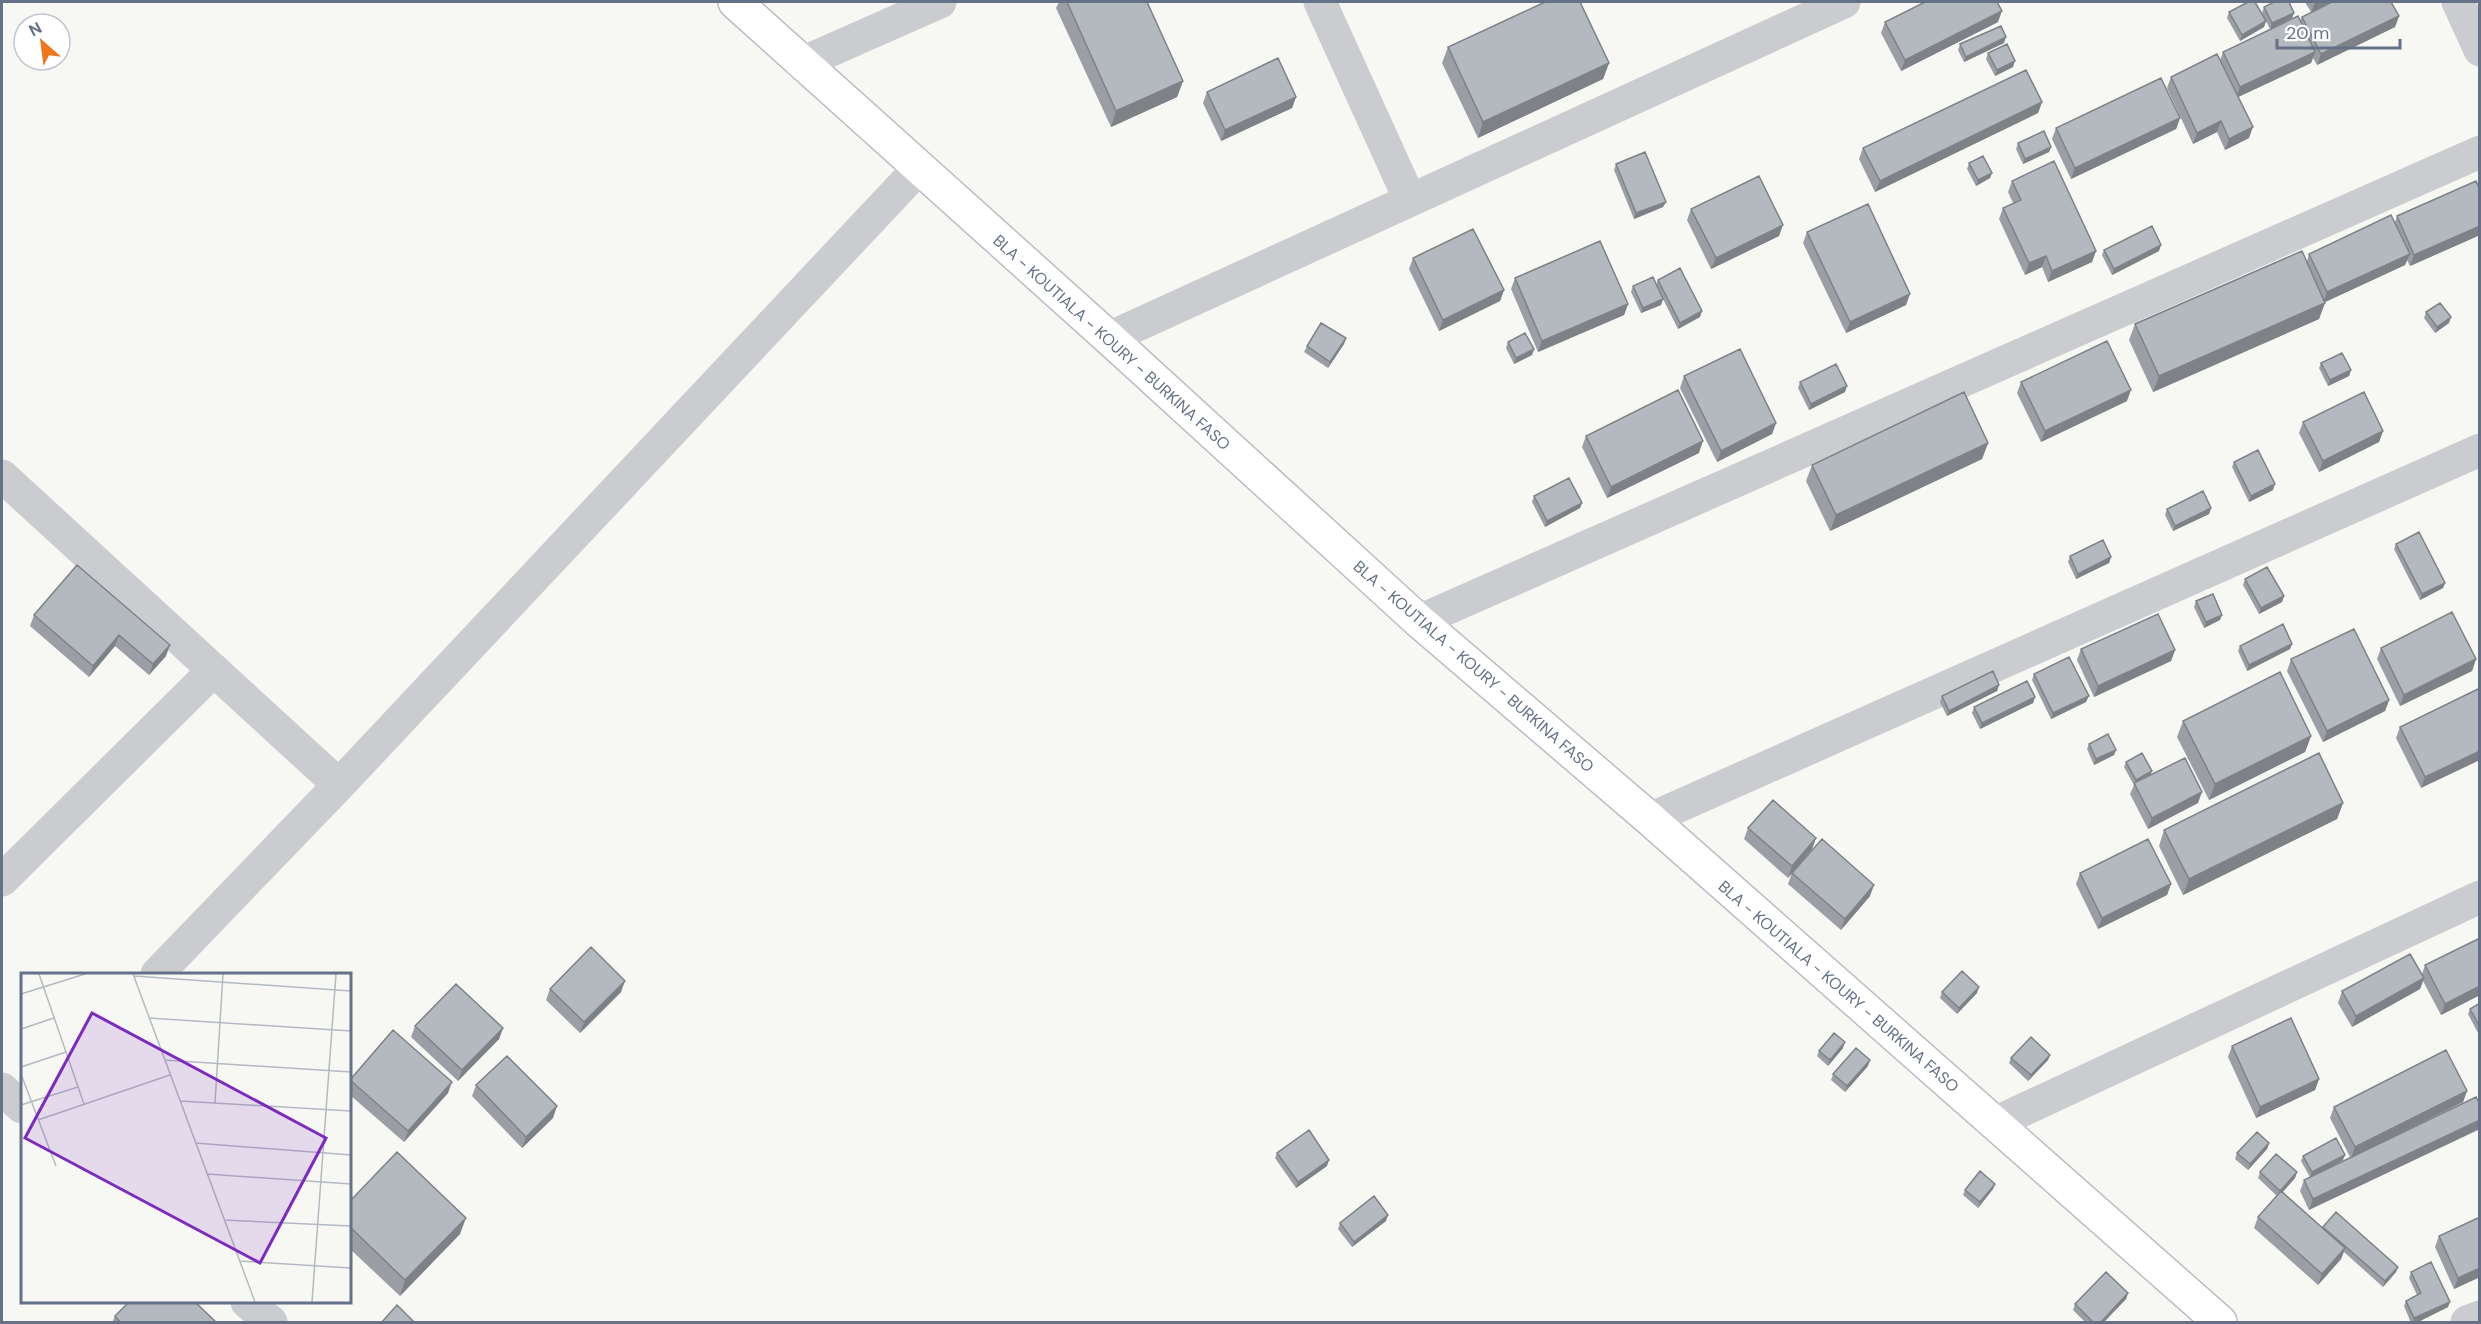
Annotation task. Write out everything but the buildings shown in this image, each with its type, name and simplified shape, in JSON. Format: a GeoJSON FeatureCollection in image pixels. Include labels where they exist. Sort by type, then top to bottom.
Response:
{"type":"FeatureCollection","features":[{"type":"Feature","properties":{"kind":"main road","name":"BLA - KOUTIALA - KOURY - BURKINA FASO"},"geometry":{"type":"LineString","coordinates":[[735,2],[1109,338],[1419,621],[1650,819],[2220,1323]]}},
{"type":"Feature","properties":{"kind":"street"},"geometry":{"type":"LineString","coordinates":[[802,63],[940,2]]}},
{"type":"Feature","properties":{"kind":"street"},"geometry":{"type":"LineString","coordinates":[[1320,2],[1410,200]]}},
{"type":"Feature","properties":{"kind":"street"},"geometry":{"type":"LineString","coordinates":[[1109,338],[1844,2]]}},
{"type":"Feature","properties":{"kind":"street"},"geometry":{"type":"LineString","coordinates":[[2458,2],[2480,50]]}},
{"type":"Feature","properties":{"kind":"street"},"geometry":{"type":"LineString","coordinates":[[1419,621],[2480,152]]}},
{"type":"Feature","properties":{"kind":"street"},"geometry":{"type":"LineString","coordinates":[[159,973],[919,168]]}},
{"type":"Feature","properties":{"kind":"street"},"geometry":{"type":"LineString","coordinates":[[1650,819],[2480,450]]}},
{"type":"Feature","properties":{"kind":"street"},"geometry":{"type":"LineString","coordinates":[[2,476],[339,784]]}},
{"type":"Feature","properties":{"kind":"street"},"geometry":{"type":"LineString","coordinates":[[2,880],[214,670]]}},
{"type":"Feature","properties":{"kind":"street"},"geometry":{"type":"LineString","coordinates":[[1995,1123],[2480,897]]}},
{"type":"Feature","properties":{"kind":"street"},"geometry":{"type":"LineString","coordinates":[[2,1089],[21,1106]]}},
{"type":"Feature","properties":{"kind":"street"},"geometry":{"type":"LineString","coordinates":[[248,1303],[271,1323]]}},
{"type":"Feature","properties":{"kind":"street"},"geometry":{"type":"LineString","coordinates":[[2467,1323],[2480,1317]]}}]}
